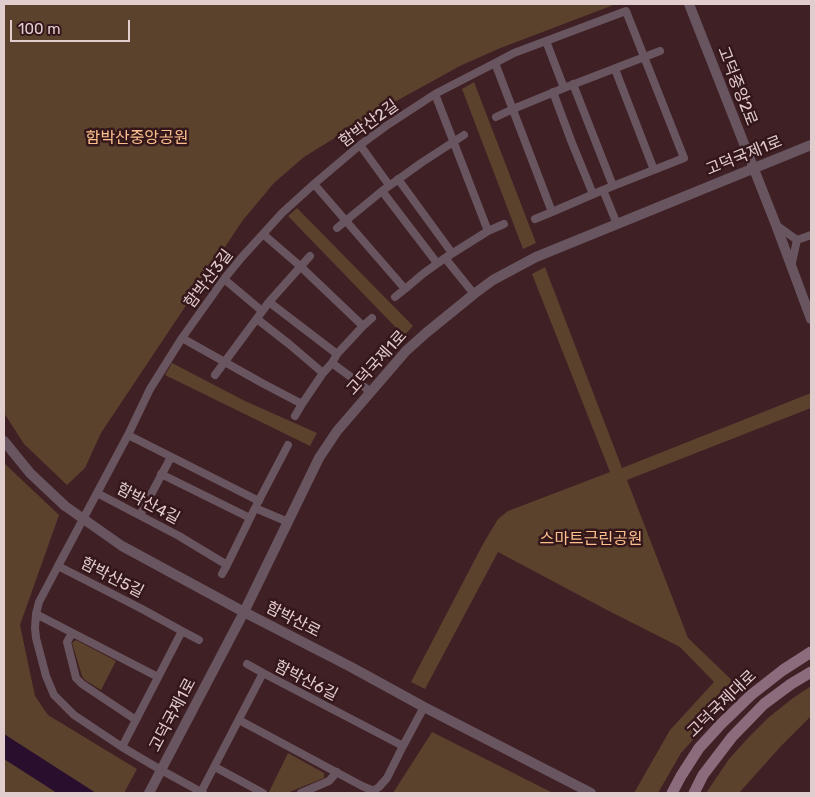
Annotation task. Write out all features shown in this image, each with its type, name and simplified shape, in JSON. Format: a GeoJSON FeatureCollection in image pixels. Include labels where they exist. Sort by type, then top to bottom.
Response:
{"type":"FeatureCollection","features":[{"type":"Feature","properties":{"kind":"main road","name":"고덕국제대로"},"geometry":{"type":"LineString","coordinates":[[672,793],[699,748],[721,724],[751,695],[783,670],[811,652]]}},
{"type":"Feature","properties":{"kind":"main road","name":"고덕국제대로"},"geometry":{"type":"LineString","coordinates":[[694,793],[703,775],[732,737],[764,704],[811,672]]}},
{"type":"Feature","properties":{"kind":"street","name":"고덕중앙2로"},"geometry":{"type":"LineString","coordinates":[[689,4],[811,319]]}},
{"type":"Feature","properties":{"kind":"street","name":"함박산2길"},"geometry":{"type":"LineString","coordinates":[[263,234],[282,212],[386,126],[435,94],[514,53],[626,11],[644,58]]}},
{"type":"Feature","properties":{"kind":"street"},"geometry":{"type":"LineString","coordinates":[[546,41],[564,88]]}},
{"type":"Feature","properties":{"kind":"street"},"geometry":{"type":"LineString","coordinates":[[496,117],[573,84],[660,52]]}},
{"type":"Feature","properties":{"kind":"street"},"geometry":{"type":"LineString","coordinates":[[535,219],[684,158],[644,58]]}},
{"type":"Feature","properties":{"kind":"street"},"geometry":{"type":"LineString","coordinates":[[495,63],[552,212]]}},
{"type":"Feature","properties":{"kind":"street"},"geometry":{"type":"LineString","coordinates":[[615,68],[654,170]]}},
{"type":"Feature","properties":{"kind":"street"},"geometry":{"type":"LineString","coordinates":[[573,84],[613,186]]}},
{"type":"Feature","properties":{"kind":"street"},"geometry":{"type":"LineString","coordinates":[[553,92],[593,194]]}},
{"type":"Feature","properties":{"kind":"street"},"geometry":{"type":"LineString","coordinates":[[435,94],[488,231]]}},
{"type":"Feature","properties":{"kind":"street"},"geometry":{"type":"LineString","coordinates":[[337,228],[382,191],[464,135]]}},
{"type":"Feature","properties":{"kind":"street"},"geometry":{"type":"LineString","coordinates":[[360,146],[390,186]]}},
{"type":"Feature","properties":{"kind":"street","name":"고덕국제1로"},"geometry":{"type":"LineString","coordinates":[[148,793],[244,612],[319,458],[370,392],[426,332],[493,280],[536,257],[811,146]]}},
{"type":"Feature","properties":{"kind":"street"},"geometry":{"type":"LineString","coordinates":[[398,180],[474,294]]}},
{"type":"Feature","properties":{"kind":"street"},"geometry":{"type":"LineString","coordinates":[[314,184],[405,289]]}},
{"type":"Feature","properties":{"kind":"street"},"geometry":{"type":"LineString","coordinates":[[603,190],[616,224]]}},
{"type":"Feature","properties":{"kind":"street"},"geometry":{"type":"LineString","coordinates":[[382,191],[437,263]]}},
{"type":"Feature","properties":{"kind":"street"},"geometry":{"type":"LineString","coordinates":[[395,297],[437,263],[488,231],[504,224]]}},
{"type":"Feature","properties":{"kind":"street"},"geometry":{"type":"LineString","coordinates":[[776,225],[797,240]]}},
{"type":"Feature","properties":{"kind":"street"},"geometry":{"type":"LineString","coordinates":[[263,234],[300,266],[363,326]]}},
{"type":"Feature","properties":{"kind":"street","name":"함박산3길"},"geometry":{"type":"LineString","coordinates":[[128,435],[150,389],[182,338],[224,279],[263,234]]}},
{"type":"Feature","properties":{"kind":"street"},"geometry":{"type":"LineString","coordinates":[[797,240],[811,235]]}},
{"type":"Feature","properties":{"kind":"street"},"geometry":{"type":"LineString","coordinates":[[791,267],[797,240]]}},
{"type":"Feature","properties":{"kind":"street"},"geometry":{"type":"LineString","coordinates":[[215,375],[269,302],[310,256]]}},
{"type":"Feature","properties":{"kind":"street"},"geometry":{"type":"LineString","coordinates":[[224,279],[262,311]]}},
{"type":"Feature","properties":{"kind":"street"},"geometry":{"type":"LineString","coordinates":[[269,302],[337,354]]}},
{"type":"Feature","properties":{"kind":"street"},"geometry":{"type":"LineString","coordinates":[[295,416],[337,354],[372,318]]}},
{"type":"Feature","properties":{"kind":"street"},"geometry":{"type":"LineString","coordinates":[[257,319],[323,373]]}},
{"type":"Feature","properties":{"kind":"street"},"geometry":{"type":"LineString","coordinates":[[182,338],[224,363],[302,404]]}},
{"type":"Feature","properties":{"kind":"street"},"geometry":{"type":"LineString","coordinates":[[332,362],[370,392]]}},
{"type":"Feature","properties":{"kind":"street"},"geometry":{"type":"LineString","coordinates":[[128,435],[171,456],[288,522]]}},
{"type":"Feature","properties":{"kind":"street","name":"함박산4길"},"geometry":{"type":"LineString","coordinates":[[128,435],[97,493],[179,536],[227,565]]}},
{"type":"Feature","properties":{"kind":"street","name":"함박산로"},"geometry":{"type":"LineString","coordinates":[[4,442],[30,473],[66,506],[122,546],[424,707],[591,793]]}},
{"type":"Feature","properties":{"kind":"street"},"geometry":{"type":"LineString","coordinates":[[222,574],[288,445]]}},
{"type":"Feature","properties":{"kind":"street"},"geometry":{"type":"LineString","coordinates":[[140,515],[171,456]]}},
{"type":"Feature","properties":{"kind":"street","name":"함박산4길"},"geometry":{"type":"LineString","coordinates":[[162,474],[250,518]]}},
{"type":"Feature","properties":{"kind":"street"},"geometry":{"type":"LineString","coordinates":[[58,566],[97,493]]}},
{"type":"Feature","properties":{"kind":"street","name":"함박산5길"},"geometry":{"type":"LineString","coordinates":[[161,770],[74,715],[54,695],[46,676],[36,638],[36,614],[58,566],[199,640]]}},
{"type":"Feature","properties":{"kind":"street"},"geometry":{"type":"LineString","coordinates":[[36,614],[158,677]]}},
{"type":"Feature","properties":{"kind":"street"},"geometry":{"type":"LineString","coordinates":[[122,746],[182,631]]}},
{"type":"Feature","properties":{"kind":"street"},"geometry":{"type":"LineString","coordinates":[[72,633],[66,642],[76,678],[136,720]]}},
{"type":"Feature","properties":{"kind":"street"},"geometry":{"type":"LineString","coordinates":[[247,664],[263,673]]}},
{"type":"Feature","properties":{"kind":"street","name":"함박산6길"},"geometry":{"type":"LineString","coordinates":[[161,770],[202,793],[263,673],[403,746]]}},
{"type":"Feature","properties":{"kind":"street"},"geometry":{"type":"LineString","coordinates":[[239,720],[372,792],[387,778],[424,707]]}},
{"type":"Feature","properties":{"kind":"street"},"geometry":{"type":"LineString","coordinates":[[215,767],[263,793]]}},
{"type":"Feature","properties":{"kind":"street"},"geometry":{"type":"LineString","coordinates":[[301,793],[329,780],[337,772]]}},
{"type":"Feature","properties":{"kind":"green space","name":"함박산중앙공원"},"geometry":{"type":"Polygon","coordinates":[[[4,4],[616,4],[498,49],[460,66],[380,110],[304,157],[274,183],[243,220],[101,433],[85,468],[67,485],[24,444],[4,413],[4,4]]]}},
{"type":"Feature","properties":{"kind":"green space"},"geometry":{"type":"Polygon","coordinates":[[[474,82],[536,243],[523,249],[462,89],[474,82]]]}},
{"type":"Feature","properties":{"kind":"green space"},"geometry":{"type":"Polygon","coordinates":[[[297,208],[413,326],[404,336],[288,216],[297,208]]]}},
{"type":"Feature","properties":{"kind":"green space","name":"스마트근린공원"},"geometry":{"type":"Polygon","coordinates":[[[545,267],[622,468],[811,393],[811,408],[627,480],[688,638],[740,688],[681,753],[658,793],[634,793],[670,730],[714,682],[680,647],[498,552],[425,689],[411,682],[498,519],[508,511],[610,472],[532,274],[545,267]]]}},
{"type":"Feature","properties":{"kind":"green space"},"geometry":{"type":"Polygon","coordinates":[[[172,363],[245,401],[317,433],[310,446],[165,375],[172,363]]]}},
{"type":"Feature","properties":{"kind":"green space"},"geometry":{"type":"Polygon","coordinates":[[[4,463],[59,515],[20,625],[35,696],[48,715],[137,769],[124,793],[4,793],[4,463]]]}},
{"type":"Feature","properties":{"kind":"green space"},"geometry":{"type":"Polygon","coordinates":[[[76,640],[116,661],[101,690],[82,676],[72,643],[76,640]]]}},
{"type":"Feature","properties":{"kind":"green space"},"geometry":{"type":"Polygon","coordinates":[[[811,686],[811,716],[739,793],[706,793],[729,759],[747,739],[768,718],[811,686]]]}},
{"type":"Feature","properties":{"kind":"green space"},"geometry":{"type":"Polygon","coordinates":[[[432,732],[553,793],[393,793],[432,732]]]}},
{"type":"Feature","properties":{"kind":"green space"},"geometry":{"type":"Polygon","coordinates":[[[288,753],[324,773],[324,778],[287,793],[269,792],[288,753]]]}},
{"type":"Feature","properties":{"kind":"shaded area"},"geometry":{"type":"Polygon","coordinates":[[[4,734],[96,793],[57,793],[4,759],[4,734]]]}}]}
